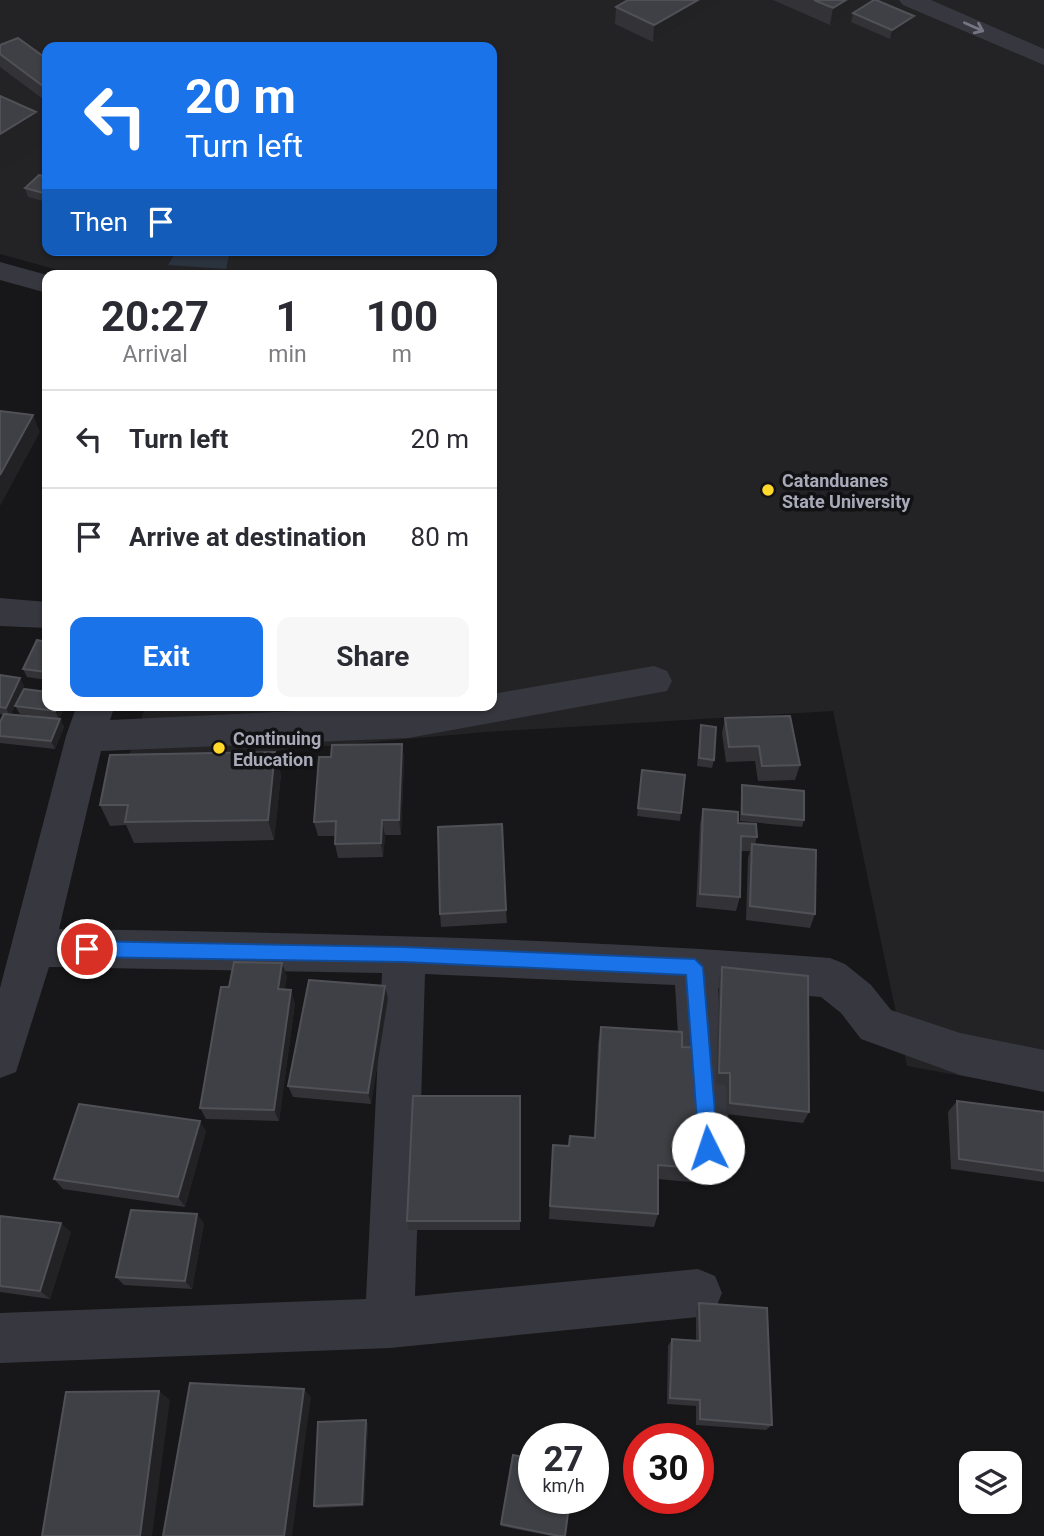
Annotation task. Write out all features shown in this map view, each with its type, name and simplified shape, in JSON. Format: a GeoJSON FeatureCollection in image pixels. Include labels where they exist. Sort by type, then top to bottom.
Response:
{"type":"FeatureCollection","features":[{"type":"Feature","properties":{"kind":"street"},"geometry":{"type":"LineString","coordinates":[[911,0],[1044,58]]}},
{"type":"Feature","properties":{"kind":"street"},"geometry":{"type":"LineString","coordinates":[[0,271],[42,283]]}},
{"type":"Feature","properties":{"kind":"street"},"geometry":{"type":"LineString","coordinates":[[0,612],[42,615]]}},
{"type":"Feature","properties":{"kind":"street"},"geometry":{"type":"LineString","coordinates":[[497,708],[654,681]]}},
{"type":"Feature","properties":{"kind":"street"},"geometry":{"type":"LineString","coordinates":[[0,1057],[34,948],[90,721],[408,723],[478,711]]}},
{"type":"Feature","properties":{"kind":"street"},"geometry":{"type":"LineString","coordinates":[[34,948],[404,954],[695,967],[830,978],[856,999],[876,1024],[960,1054],[1044,1071]]}},
{"type":"Feature","properties":{"kind":"street"},"geometry":{"type":"LineString","coordinates":[[390,1323],[404,954]]}},
{"type":"Feature","properties":{"kind":"street"},"geometry":{"type":"LineString","coordinates":[[695,967],[708,1148]]}},
{"type":"Feature","properties":{"kind":"street"},"geometry":{"type":"LineString","coordinates":[[0,1338],[390,1323],[698,1293]]}},
{"type":"Feature","properties":{"kind":"shaded area","name":"Catanduanes State University"},"geometry":{"type":"Polygon","coordinates":[[[0,0],[1044,0],[1044,1091],[907,1066],[833,711],[486,732],[126,764],[144,711],[497,711],[497,270],[58,270],[0,254],[0,0]]]}},
{"type":"Feature","properties":{"kind":"water"},"geometry":{"type":"Polygon","coordinates":[[[173,256],[229,256],[226,269],[168,265],[173,256]]]}},
{"type":"Feature","properties":{"kind":"building"},"geometry":{"type":"Polygon","coordinates":[[[628,0],[698,0],[654,25],[616,7],[628,0]]]}},
{"type":"Feature","properties":{"kind":"building"},"geometry":{"type":"Polygon","coordinates":[[[814,0],[846,0],[833,8],[814,0]]]}},
{"type":"Feature","properties":{"kind":"building"},"geometry":{"type":"Polygon","coordinates":[[[874,0],[914,16],[892,30],[853,13],[874,0]]]}},
{"type":"Feature","properties":{"kind":"building"},"geometry":{"type":"Polygon","coordinates":[[[18,38],[42,55],[42,85],[0,54],[0,45],[18,38]]]}},
{"type":"Feature","properties":{"kind":"building"},"geometry":{"type":"Polygon","coordinates":[[[0,96],[36,112],[0,134],[0,96]]]}},
{"type":"Feature","properties":{"kind":"building"},"geometry":{"type":"Polygon","coordinates":[[[39,175],[42,176],[42,193],[25,188],[39,175]]]}},
{"type":"Feature","properties":{"kind":"building"},"geometry":{"type":"Polygon","coordinates":[[[0,411],[33,415],[0,475],[0,411]]]}},
{"type":"Feature","properties":{"kind":"building"},"geometry":{"type":"Polygon","coordinates":[[[37,640],[42,641],[42,671],[23,669],[37,640]]]}},
{"type":"Feature","properties":{"kind":"building"},"geometry":{"type":"Polygon","coordinates":[[[0,675],[20,678],[6,708],[0,707],[0,675]]]}},
{"type":"Feature","properties":{"kind":"building"},"geometry":{"type":"Polygon","coordinates":[[[24,689],[42,691],[42,709],[15,706],[24,689]]]}},
{"type":"Feature","properties":{"kind":"building"},"geometry":{"type":"Polygon","coordinates":[[[4,714],[60,719],[51,741],[0,736],[0,722],[4,714]]]}},
{"type":"Feature","properties":{"kind":"building"},"geometry":{"type":"Polygon","coordinates":[[[790,716],[800,765],[762,766],[759,746],[729,747],[725,718],[790,716]]]}},
{"type":"Feature","properties":{"kind":"building"},"geometry":{"type":"Polygon","coordinates":[[[701,725],[716,727],[714,760],[699,758],[701,725]]]}},
{"type":"Feature","properties":{"kind":"building"},"geometry":{"type":"Polygon","coordinates":[[[402,744],[399,820],[382,820],[381,843],[335,844],[336,821],[314,822],[319,757],[331,757],[332,745],[402,744]]]}},
{"type":"Feature","properties":{"kind":"building"},"geometry":{"type":"Polygon","coordinates":[[[275,752],[268,820],[125,822],[128,805],[100,805],[110,755],[275,752]]]}},
{"type":"Feature","properties":{"kind":"building"},"geometry":{"type":"Polygon","coordinates":[[[642,770],[685,775],[681,813],[638,808],[642,770]]]}},
{"type":"Feature","properties":{"kind":"building"},"geometry":{"type":"Polygon","coordinates":[[[742,785],[804,791],[804,820],[742,814],[742,785]]]}},
{"type":"Feature","properties":{"kind":"building"},"geometry":{"type":"Polygon","coordinates":[[[703,809],[738,812],[738,823],[756,824],[757,837],[741,836],[740,897],[700,894],[703,809]]]}},
{"type":"Feature","properties":{"kind":"building"},"geometry":{"type":"Polygon","coordinates":[[[502,824],[506,910],[440,914],[438,827],[502,824]]]}},
{"type":"Feature","properties":{"kind":"building"},"geometry":{"type":"Polygon","coordinates":[[[752,844],[816,850],[815,914],[750,906],[752,844]]]}},
{"type":"Feature","properties":{"kind":"building"},"geometry":{"type":"Polygon","coordinates":[[[234,962],[282,963],[278,989],[291,990],[274,1110],[200,1108],[221,987],[229,987],[234,962]]]}},
{"type":"Feature","properties":{"kind":"building"},"geometry":{"type":"Polygon","coordinates":[[[722,967],[808,976],[809,1112],[730,1103],[730,1073],[719,1073],[722,967]]]}},
{"type":"Feature","properties":{"kind":"building"},"geometry":{"type":"Polygon","coordinates":[[[309,980],[385,986],[368,1093],[288,1086],[309,980]]]}},
{"type":"Feature","properties":{"kind":"building"},"geometry":{"type":"Polygon","coordinates":[[[601,1027],[682,1032],[682,1047],[706,1048],[706,1169],[658,1165],[658,1214],[550,1206],[553,1145],[569,1146],[570,1136],[595,1138],[601,1027]]]}},
{"type":"Feature","properties":{"kind":"building"},"geometry":{"type":"Polygon","coordinates":[[[413,1096],[520,1096],[520,1221],[407,1221],[413,1096]]]}},
{"type":"Feature","properties":{"kind":"building"},"geometry":{"type":"Polygon","coordinates":[[[957,1101],[1044,1112],[1044,1171],[959,1159],[957,1101]]]}},
{"type":"Feature","properties":{"kind":"building"},"geometry":{"type":"Polygon","coordinates":[[[79,1104],[200,1121],[178,1197],[54,1179],[79,1104]]]}},
{"type":"Feature","properties":{"kind":"building"},"geometry":{"type":"Polygon","coordinates":[[[131,1210],[197,1214],[185,1281],[116,1277],[131,1210]]]}},
{"type":"Feature","properties":{"kind":"building"},"geometry":{"type":"Polygon","coordinates":[[[0,1216],[61,1223],[40,1291],[0,1286],[0,1216]]]}},
{"type":"Feature","properties":{"kind":"building"},"geometry":{"type":"Polygon","coordinates":[[[699,1303],[767,1308],[772,1425],[700,1419],[700,1400],[670,1398],[672,1339],[700,1341],[699,1303]]]}},
{"type":"Feature","properties":{"kind":"building"},"geometry":{"type":"Polygon","coordinates":[[[190,1383],[304,1389],[284,1536],[163,1536],[190,1383]]]}},
{"type":"Feature","properties":{"kind":"building"},"geometry":{"type":"Polygon","coordinates":[[[159,1391],[140,1536],[42,1536],[66,1392],[159,1391]]]}},
{"type":"Feature","properties":{"kind":"building"},"geometry":{"type":"Polygon","coordinates":[[[366,1420],[362,1504],[314,1506],[318,1422],[366,1420]]]}},
{"type":"Feature","properties":{"kind":"building"},"geometry":{"type":"Polygon","coordinates":[[[513,1455],[518,1456],[518,1514],[568,1514],[565,1536],[501,1524],[513,1455]]]}},
{"type":"Feature","properties":{"kind":"place","name":"Catanduanes State University"},"geometry":{"type":"Point","coordinates":[768,490]}},
{"type":"Feature","properties":{"kind":"place","name":"Continuing Education"},"geometry":{"type":"Point","coordinates":[219,748]}},
{"type":"Feature","properties":{"kind":"route"},"geometry":{"type":"LineString","coordinates":[[87,949],[404,954],[695,967],[708,1148]]}}]}
